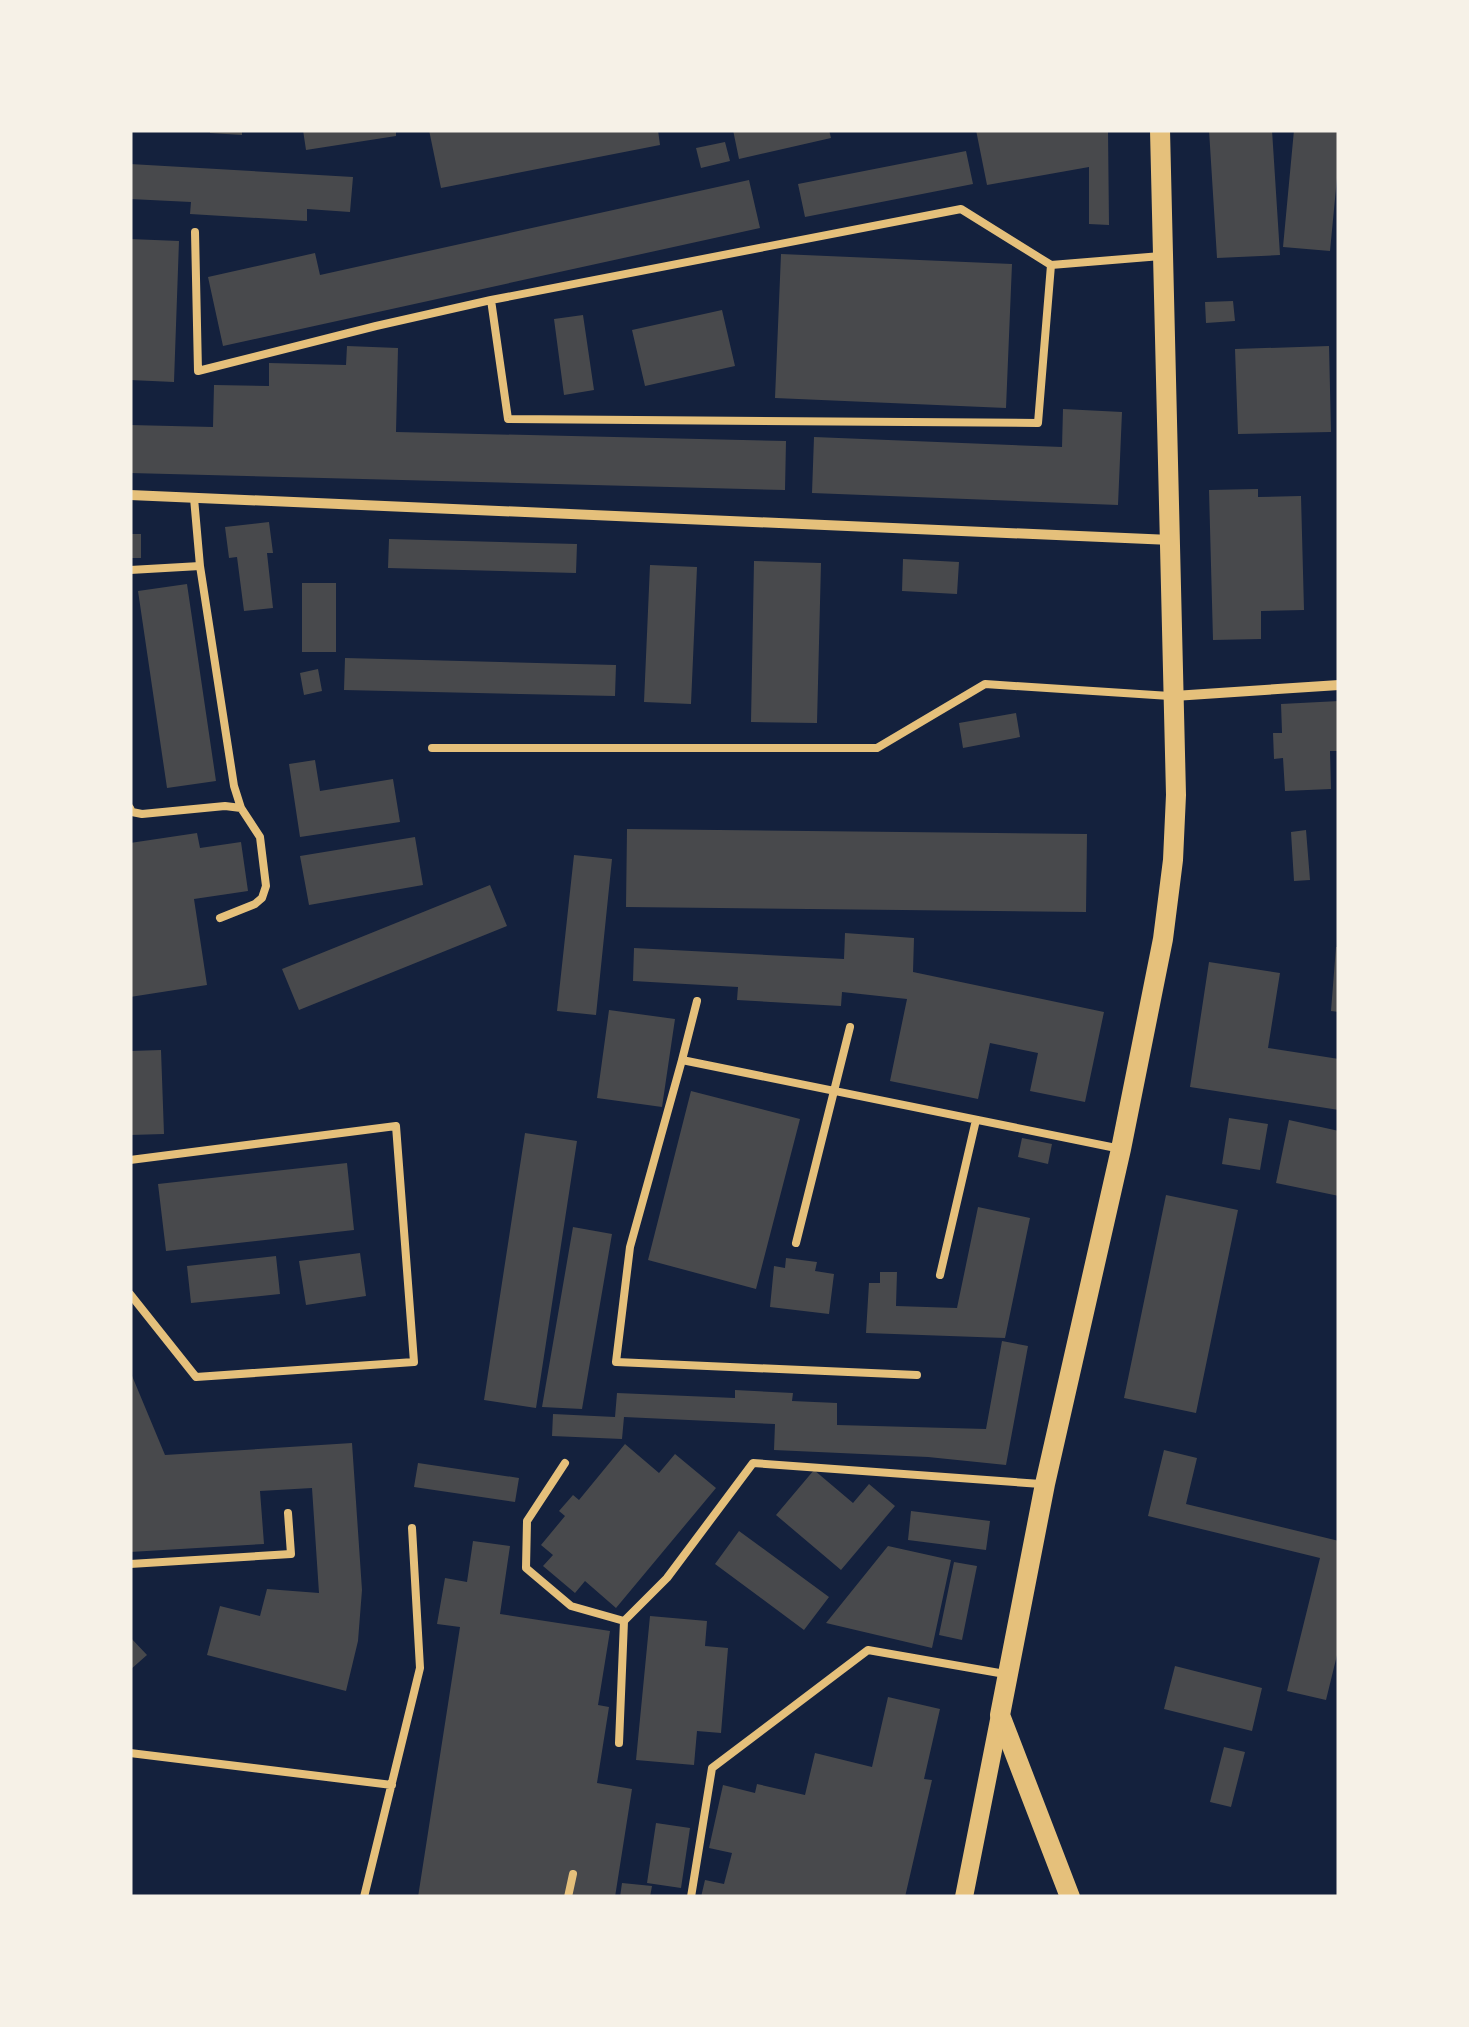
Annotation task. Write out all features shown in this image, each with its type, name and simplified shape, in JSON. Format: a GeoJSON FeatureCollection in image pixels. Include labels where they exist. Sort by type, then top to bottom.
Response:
{"type":"FeatureCollection","features":[{"type":"Feature","properties":{"kind":"main road"},"geometry":{"type":"LineString","coordinates":[[1070,1897],[1000,1715],[1045,1484],[1121,1148],[1163,940],[1173,860],[1176,794],[1160,130]]}},
{"type":"Feature","properties":{"kind":"street"},"geometry":{"type":"LineString","coordinates":[[130,495],[1170,540]]}},
{"type":"Feature","properties":{"kind":"street"},"geometry":{"type":"LineString","coordinates":[[1174,696],[1339,685]]}},
{"type":"Feature","properties":{"kind":"street"},"geometry":{"type":"LineString","coordinates":[[964,1897],[1000,1715]]}},
{"type":"Feature","properties":{"kind":"lane"},"geometry":{"type":"LineString","coordinates":[[195,232],[198,371],[491,300],[961,210],[1051,264],[1161,256]]}},
{"type":"Feature","properties":{"kind":"lane"},"geometry":{"type":"LineString","coordinates":[[491,300],[508,418],[1038,423],[1051,264]]}},
{"type":"Feature","properties":{"kind":"lane"},"geometry":{"type":"LineString","coordinates":[[194,498],[200,566],[234,786],[241,808],[260,836],[266,886],[255,904],[220,918]]}},
{"type":"Feature","properties":{"kind":"lane"},"geometry":{"type":"LineString","coordinates":[[130,570],[200,566]]}},
{"type":"Feature","properties":{"kind":"lane"},"geometry":{"type":"LineString","coordinates":[[432,748],[877,748],[985,684],[1174,696]]}},
{"type":"Feature","properties":{"kind":"lane"},"geometry":{"type":"LineString","coordinates":[[130,808],[142,814],[241,808]]}},
{"type":"Feature","properties":{"kind":"lane"},"geometry":{"type":"LineString","coordinates":[[698,1000],[630,1247],[616,1362],[917,1375]]}},
{"type":"Feature","properties":{"kind":"lane"},"geometry":{"type":"LineString","coordinates":[[796,1243],[850,1027]]}},
{"type":"Feature","properties":{"kind":"lane"},"geometry":{"type":"LineString","coordinates":[[682,1060],[1121,1148]]}},
{"type":"Feature","properties":{"kind":"lane"},"geometry":{"type":"LineString","coordinates":[[940,1275],[976,1120]]}},
{"type":"Feature","properties":{"kind":"lane"},"geometry":{"type":"LineString","coordinates":[[130,1160],[396,1126],[414,1362],[196,1377],[130,1294]]}},
{"type":"Feature","properties":{"kind":"lane"},"geometry":{"type":"LineString","coordinates":[[619,1743],[624,1620],[667,1578],[753,1463],[1045,1484]]}},
{"type":"Feature","properties":{"kind":"lane"},"geometry":{"type":"LineString","coordinates":[[565,1464],[527,1521],[526,1568],[570,1606],[624,1620]]}},
{"type":"Feature","properties":{"kind":"lane"},"geometry":{"type":"LineString","coordinates":[[130,1564],[290,1554],[288,1513]]}},
{"type":"Feature","properties":{"kind":"lane"},"geometry":{"type":"LineString","coordinates":[[364,1897],[420,1668],[412,1528]]}},
{"type":"Feature","properties":{"kind":"lane"},"geometry":{"type":"LineString","coordinates":[[691,1897],[712,1768],[868,1650],[1008,1674]]}},
{"type":"Feature","properties":{"kind":"lane"},"geometry":{"type":"LineString","coordinates":[[130,1752],[392,1786]]}},
{"type":"Feature","properties":{"kind":"lane"},"geometry":{"type":"LineString","coordinates":[[568,1897],[573,1874]]}},
{"type":"Feature","properties":{"kind":"building"},"geometry":{"type":"Polygon","coordinates":[[[242,130],[242,135],[210,133],[242,130]]]}},
{"type":"Feature","properties":{"kind":"building"},"geometry":{"type":"Polygon","coordinates":[[[303,130],[396,130],[396,136],[306,150],[303,130]]]}},
{"type":"Feature","properties":{"kind":"building"},"geometry":{"type":"Polygon","coordinates":[[[429,130],[658,130],[660,145],[441,188],[429,130]]]}},
{"type":"Feature","properties":{"kind":"building"},"geometry":{"type":"Polygon","coordinates":[[[733,130],[829,130],[831,138],[739,159],[733,130]]]}},
{"type":"Feature","properties":{"kind":"building"},"geometry":{"type":"Polygon","coordinates":[[[976,130],[1108,130],[1109,225],[1089,224],[1089,167],[987,185],[976,130]]]}},
{"type":"Feature","properties":{"kind":"building"},"geometry":{"type":"Polygon","coordinates":[[[1209,130],[1272,130],[1280,255],[1217,258],[1209,130]]]}},
{"type":"Feature","properties":{"kind":"building"},"geometry":{"type":"Polygon","coordinates":[[[1294,130],[1339,130],[1330,251],[1283,247],[1294,130]]]}},
{"type":"Feature","properties":{"kind":"building"},"geometry":{"type":"Polygon","coordinates":[[[725,142],[730,161],[701,168],[696,148],[725,142]]]}},
{"type":"Feature","properties":{"kind":"building"},"geometry":{"type":"Polygon","coordinates":[[[966,151],[973,184],[805,217],[798,184],[966,151]]]}},
{"type":"Feature","properties":{"kind":"building"},"geometry":{"type":"Polygon","coordinates":[[[130,164],[353,177],[350,212],[307,209],[307,221],[190,214],[191,202],[130,199],[130,164]]]}},
{"type":"Feature","properties":{"kind":"building"},"geometry":{"type":"Polygon","coordinates":[[[749,180],[760,228],[223,346],[208,277],[315,253],[320,275],[749,180]]]}},
{"type":"Feature","properties":{"kind":"building"},"geometry":{"type":"Polygon","coordinates":[[[130,239],[179,241],[174,382],[130,380],[130,239]]]}},
{"type":"Feature","properties":{"kind":"building"},"geometry":{"type":"Polygon","coordinates":[[[781,254],[1012,264],[1006,408],[775,398],[781,254]]]}},
{"type":"Feature","properties":{"kind":"building"},"geometry":{"type":"Polygon","coordinates":[[[1233,301],[1235,321],[1206,323],[1205,302],[1233,301]]]}},
{"type":"Feature","properties":{"kind":"building"},"geometry":{"type":"Polygon","coordinates":[[[722,310],[735,366],[645,386],[632,330],[722,310]]]}},
{"type":"Feature","properties":{"kind":"building"},"geometry":{"type":"Polygon","coordinates":[[[583,315],[594,390],[564,395],[554,319],[583,315]]]}},
{"type":"Feature","properties":{"kind":"building"},"geometry":{"type":"Polygon","coordinates":[[[347,346],[398,348],[396,432],[786,441],[785,490],[130,473],[130,425],[213,427],[214,385],[269,386],[269,363],[346,365],[347,346]]]}},
{"type":"Feature","properties":{"kind":"building"},"geometry":{"type":"Polygon","coordinates":[[[1329,346],[1331,432],[1238,434],[1235,349],[1329,346]]]}},
{"type":"Feature","properties":{"kind":"building"},"geometry":{"type":"Polygon","coordinates":[[[1063,409],[1122,412],[1118,505],[812,493],[814,437],[1062,447],[1063,409]]]}},
{"type":"Feature","properties":{"kind":"building"},"geometry":{"type":"Polygon","coordinates":[[[1258,489],[1258,497],[1301,496],[1304,610],[1261,611],[1261,639],[1213,640],[1209,490],[1258,489]]]}},
{"type":"Feature","properties":{"kind":"building"},"geometry":{"type":"Polygon","coordinates":[[[269,522],[273,553],[267,553],[273,608],[244,611],[237,557],[229,558],[225,527],[269,522]]]}},
{"type":"Feature","properties":{"kind":"building"},"geometry":{"type":"Polygon","coordinates":[[[130,534],[141,534],[141,558],[130,558],[130,534]]]}},
{"type":"Feature","properties":{"kind":"building"},"geometry":{"type":"Polygon","coordinates":[[[389,539],[577,544],[576,573],[388,568],[389,539]]]}},
{"type":"Feature","properties":{"kind":"building"},"geometry":{"type":"Polygon","coordinates":[[[903,559],[959,562],[957,594],[902,591],[903,559]]]}},
{"type":"Feature","properties":{"kind":"building"},"geometry":{"type":"Polygon","coordinates":[[[754,561],[821,563],[817,723],[751,722],[754,561]]]}},
{"type":"Feature","properties":{"kind":"building"},"geometry":{"type":"Polygon","coordinates":[[[650,565],[697,567],[691,704],[644,702],[650,565]]]}},
{"type":"Feature","properties":{"kind":"building"},"geometry":{"type":"Polygon","coordinates":[[[302,583],[336,583],[336,652],[302,652],[302,583]]]}},
{"type":"Feature","properties":{"kind":"building"},"geometry":{"type":"Polygon","coordinates":[[[187,584],[216,781],[167,788],[138,591],[187,584]]]}},
{"type":"Feature","properties":{"kind":"building"},"geometry":{"type":"Polygon","coordinates":[[[345,658],[616,665],[615,696],[344,690],[345,658]]]}},
{"type":"Feature","properties":{"kind":"building"},"geometry":{"type":"Polygon","coordinates":[[[318,669],[322,691],[304,695],[300,673],[318,669]]]}},
{"type":"Feature","properties":{"kind":"building"},"geometry":{"type":"Polygon","coordinates":[[[1339,701],[1339,751],[1330,751],[1331,789],[1285,791],[1283,758],[1274,759],[1273,733],[1282,733],[1281,704],[1339,701]]]}},
{"type":"Feature","properties":{"kind":"building"},"geometry":{"type":"Polygon","coordinates":[[[1016,713],[1020,737],[963,748],[959,723],[1016,713]]]}},
{"type":"Feature","properties":{"kind":"building"},"geometry":{"type":"Polygon","coordinates":[[[315,760],[320,791],[393,779],[400,822],[300,837],[289,764],[315,760]]]}},
{"type":"Feature","properties":{"kind":"building"},"geometry":{"type":"Polygon","coordinates":[[[627,829],[1087,834],[1086,912],[626,907],[627,829]]]}},
{"type":"Feature","properties":{"kind":"building"},"geometry":{"type":"Polygon","coordinates":[[[1306,830],[1310,880],[1294,881],[1291,832],[1306,830]]]}},
{"type":"Feature","properties":{"kind":"building"},"geometry":{"type":"Polygon","coordinates":[[[197,833],[200,848],[241,842],[248,891],[194,899],[207,985],[130,997],[130,843],[197,833]]]}},
{"type":"Feature","properties":{"kind":"building"},"geometry":{"type":"Polygon","coordinates":[[[415,837],[423,885],[309,905],[300,856],[415,837]]]}},
{"type":"Feature","properties":{"kind":"building"},"geometry":{"type":"Polygon","coordinates":[[[574,855],[612,859],[596,1015],[557,1011],[574,855]]]}},
{"type":"Feature","properties":{"kind":"building"},"geometry":{"type":"Polygon","coordinates":[[[490,885],[507,926],[299,1010],[282,969],[490,885]]]}},
{"type":"Feature","properties":{"kind":"building"},"geometry":{"type":"Polygon","coordinates":[[[845,933],[914,938],[913,972],[1104,1012],[1085,1102],[1030,1091],[1038,1053],[990,1043],[978,1099],[890,1081],[907,999],[842,992],[841,1006],[737,1000],[738,987],[633,981],[634,948],[844,959],[845,933]]]}},
{"type":"Feature","properties":{"kind":"building"},"geometry":{"type":"Polygon","coordinates":[[[1339,947],[1339,1012],[1331,1011],[1339,947]]]}},
{"type":"Feature","properties":{"kind":"building"},"geometry":{"type":"Polygon","coordinates":[[[1209,962],[1280,973],[1268,1048],[1339,1059],[1339,1110],[1190,1087],[1209,962]]]}},
{"type":"Feature","properties":{"kind":"building"},"geometry":{"type":"Polygon","coordinates":[[[609,1010],[675,1019],[662,1107],[597,1098],[609,1010]]]}},
{"type":"Feature","properties":{"kind":"building"},"geometry":{"type":"Polygon","coordinates":[[[161,1050],[164,1134],[130,1135],[130,1051],[161,1050]]]}},
{"type":"Feature","properties":{"kind":"building"},"geometry":{"type":"Polygon","coordinates":[[[691,1091],[800,1119],[756,1289],[648,1260],[691,1091]]]}},
{"type":"Feature","properties":{"kind":"building"},"geometry":{"type":"Polygon","coordinates":[[[1229,1118],[1268,1124],[1260,1170],[1222,1164],[1229,1118]]]}},
{"type":"Feature","properties":{"kind":"building"},"geometry":{"type":"Polygon","coordinates":[[[1289,1120],[1339,1131],[1339,1196],[1276,1183],[1289,1120]]]}},
{"type":"Feature","properties":{"kind":"building"},"geometry":{"type":"Polygon","coordinates":[[[525,1133],[577,1141],[536,1408],[484,1400],[525,1133]]]}},
{"type":"Feature","properties":{"kind":"building"},"geometry":{"type":"Polygon","coordinates":[[[1022,1138],[1052,1144],[1048,1164],[1018,1157],[1022,1138]]]}},
{"type":"Feature","properties":{"kind":"building"},"geometry":{"type":"Polygon","coordinates":[[[347,1163],[354,1230],[166,1251],[158,1184],[347,1163]]]}},
{"type":"Feature","properties":{"kind":"building"},"geometry":{"type":"Polygon","coordinates":[[[1166,1195],[1238,1210],[1196,1413],[1124,1398],[1166,1195]]]}},
{"type":"Feature","properties":{"kind":"building"},"geometry":{"type":"Polygon","coordinates":[[[978,1207],[1030,1218],[1005,1338],[866,1333],[869,1283],[880,1283],[880,1272],[897,1272],[896,1306],[957,1308],[978,1207]]]}},
{"type":"Feature","properties":{"kind":"building"},"geometry":{"type":"Polygon","coordinates":[[[573,1227],[612,1234],[582,1409],[542,1407],[573,1227]]]}},
{"type":"Feature","properties":{"kind":"building"},"geometry":{"type":"Polygon","coordinates":[[[360,1253],[366,1296],[306,1305],[299,1261],[360,1253]]]}},
{"type":"Feature","properties":{"kind":"building"},"geometry":{"type":"Polygon","coordinates":[[[276,1256],[280,1294],[191,1303],[187,1266],[276,1256]]]}},
{"type":"Feature","properties":{"kind":"building"},"geometry":{"type":"Polygon","coordinates":[[[786,1258],[817,1262],[815,1271],[834,1274],[829,1314],[770,1307],[774,1266],[785,1268],[786,1258]]]}},
{"type":"Feature","properties":{"kind":"building"},"geometry":{"type":"Polygon","coordinates":[[[1002,1341],[1028,1346],[1006,1465],[774,1450],[775,1424],[624,1417],[622,1439],[552,1436],[553,1414],[615,1417],[617,1393],[735,1398],[735,1390],[793,1393],[792,1401],[837,1403],[837,1425],[986,1429],[1002,1341]]]}},
{"type":"Feature","properties":{"kind":"building"},"geometry":{"type":"Polygon","coordinates":[[[130,1371],[165,1455],[352,1443],[362,1590],[358,1641],[346,1691],[207,1655],[220,1606],[260,1616],[267,1589],[319,1593],[312,1488],[260,1491],[264,1544],[130,1552],[130,1371]]]}},
{"type":"Feature","properties":{"kind":"building"},"geometry":{"type":"Polygon","coordinates":[[[625,1444],[659,1473],[675,1454],[716,1488],[616,1608],[585,1581],[575,1593],[543,1566],[553,1555],[541,1545],[565,1516],[559,1511],[573,1495],[579,1500],[625,1444]]]}},
{"type":"Feature","properties":{"kind":"building"},"geometry":{"type":"Polygon","coordinates":[[[1164,1450],[1197,1458],[1186,1504],[1339,1541],[1339,1647],[1326,1700],[1287,1691],[1320,1558],[1148,1516],[1164,1450]]]}},
{"type":"Feature","properties":{"kind":"building"},"geometry":{"type":"Polygon","coordinates":[[[418,1463],[519,1478],[515,1502],[414,1487],[418,1463]]]}},
{"type":"Feature","properties":{"kind":"building"},"geometry":{"type":"Polygon","coordinates":[[[814,1470],[853,1503],[869,1484],[895,1506],[841,1570],[776,1515],[814,1470]]]}},
{"type":"Feature","properties":{"kind":"building"},"geometry":{"type":"Polygon","coordinates":[[[911,1511],[990,1521],[986,1550],[908,1540],[911,1511]]]}},
{"type":"Feature","properties":{"kind":"building"},"geometry":{"type":"Polygon","coordinates":[[[739,1531],[829,1597],[804,1630],[715,1564],[739,1531]]]}},
{"type":"Feature","properties":{"kind":"building"},"geometry":{"type":"Polygon","coordinates":[[[473,1541],[510,1546],[500,1614],[610,1631],[598,1705],[609,1707],[597,1783],[632,1789],[615,1897],[418,1897],[460,1627],[437,1624],[445,1578],[467,1582],[473,1541]]]}},
{"type":"Feature","properties":{"kind":"building"},"geometry":{"type":"Polygon","coordinates":[[[888,1546],[951,1560],[932,1648],[826,1623],[888,1546]]]}},
{"type":"Feature","properties":{"kind":"building"},"geometry":{"type":"Polygon","coordinates":[[[954,1562],[977,1566],[962,1640],[939,1635],[954,1562]]]}},
{"type":"Feature","properties":{"kind":"building"},"geometry":{"type":"Polygon","coordinates":[[[650,1616],[707,1621],[705,1646],[728,1648],[721,1733],[697,1731],[694,1765],[636,1760],[650,1616]]]}},
{"type":"Feature","properties":{"kind":"building"},"geometry":{"type":"Polygon","coordinates":[[[130,1637],[147,1655],[130,1670],[130,1637]]]}},
{"type":"Feature","properties":{"kind":"building"},"geometry":{"type":"Polygon","coordinates":[[[1175,1666],[1262,1688],[1252,1731],[1164,1709],[1175,1666]]]}},
{"type":"Feature","properties":{"kind":"building"},"geometry":{"type":"Polygon","coordinates":[[[888,1697],[940,1709],[924,1779],[932,1780],[905,1897],[701,1897],[705,1880],[724,1884],[732,1853],[709,1848],[723,1785],[755,1793],[757,1784],[805,1795],[815,1753],[872,1767],[888,1697]]]}},
{"type":"Feature","properties":{"kind":"building"},"geometry":{"type":"Polygon","coordinates":[[[1224,1747],[1245,1752],[1231,1807],[1210,1802],[1224,1747]]]}},
{"type":"Feature","properties":{"kind":"building"},"geometry":{"type":"Polygon","coordinates":[[[656,1823],[690,1828],[681,1888],[647,1883],[656,1823]]]}},
{"type":"Feature","properties":{"kind":"building"},"geometry":{"type":"Polygon","coordinates":[[[622,1883],[652,1886],[650,1897],[620,1897],[622,1883]]]}}]}
